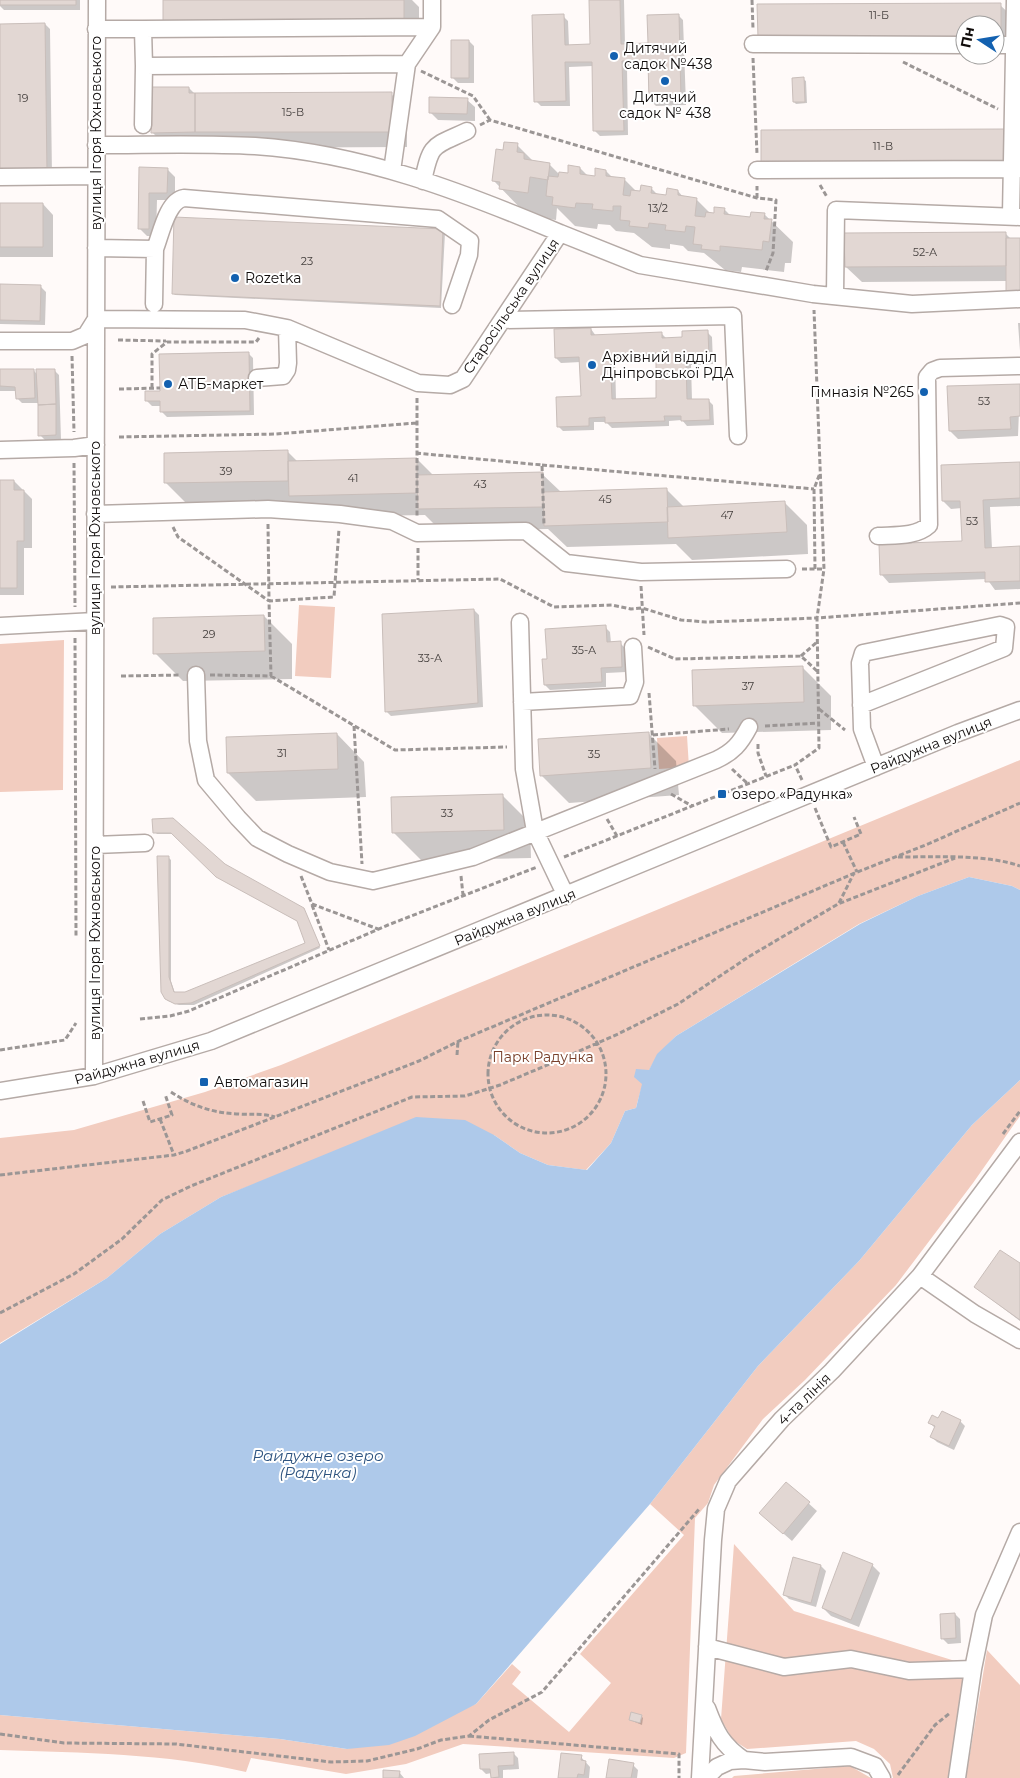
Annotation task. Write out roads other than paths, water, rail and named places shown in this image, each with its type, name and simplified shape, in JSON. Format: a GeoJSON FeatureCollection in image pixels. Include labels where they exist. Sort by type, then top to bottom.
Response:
{"type":"FeatureCollection","features":[{"type":"Feature","properties":{"kind":"street","name":"вулиця Ігоря Юхновського"},"geometry":{"type":"LineString","coordinates":[[94,1076],[96,0]]}},
{"type":"Feature","properties":{"kind":"street"},"geometry":{"type":"LineString","coordinates":[[392,170],[407,64],[432,27],[432,0]]}},
{"type":"Feature","properties":{"kind":"street"},"geometry":{"type":"LineString","coordinates":[[835,296],[836,210],[1015,216],[1016,170],[1012,116],[1014,45],[1017,27],[1015,0]]}},
{"type":"Feature","properties":{"kind":"street"},"geometry":{"type":"LineString","coordinates":[[96,29],[432,27]]}},
{"type":"Feature","properties":{"kind":"street"},"geometry":{"type":"LineString","coordinates":[[143,125],[144,29]]}},
{"type":"Feature","properties":{"kind":"street"},"geometry":{"type":"LineString","coordinates":[[753,44],[955,44]]}},
{"type":"Feature","properties":{"kind":"street"},"geometry":{"type":"LineString","coordinates":[[1005,45],[1014,45]]}},
{"type":"Feature","properties":{"kind":"street"},"geometry":{"type":"LineString","coordinates":[[144,66],[407,64]]}},
{"type":"Feature","properties":{"kind":"street"},"geometry":{"type":"LineString","coordinates":[[423,181],[427,158],[433,148],[467,131]]}},
{"type":"Feature","properties":{"kind":"street"},"geometry":{"type":"LineString","coordinates":[[96,145],[256,146],[328,156],[392,170],[507,210],[560,232]]}},
{"type":"Feature","properties":{"kind":"street"},"geometry":{"type":"LineString","coordinates":[[758,170],[1016,170]]}},
{"type":"Feature","properties":{"kind":"street"},"geometry":{"type":"LineString","coordinates":[[0,177],[96,176]]}},
{"type":"Feature","properties":{"kind":"street"},"geometry":{"type":"LineString","coordinates":[[154,304],[155,249],[172,205],[179,199],[184,198],[438,219],[470,241],[469,255],[452,305]]}},
{"type":"Feature","properties":{"kind":"street","name":"Старосільська вулиця"},"geometry":{"type":"LineString","coordinates":[[96,319],[245,320],[281,327],[418,383],[450,385],[463,379],[560,232],[640,265],[813,294],[912,304],[1020,299]]}},
{"type":"Feature","properties":{"kind":"street"},"geometry":{"type":"LineString","coordinates":[[96,248],[155,249]]}},
{"type":"Feature","properties":{"kind":"street"},"geometry":{"type":"LineString","coordinates":[[502,320],[733,316],[738,436]]}},
{"type":"Feature","properties":{"kind":"street"},"geometry":{"type":"LineString","coordinates":[[72,347],[86,335],[96,319]]}},
{"type":"Feature","properties":{"kind":"street"},"geometry":{"type":"LineString","coordinates":[[256,378],[283,376],[287,370],[281,327]]}},
{"type":"Feature","properties":{"kind":"street"},"geometry":{"type":"LineString","coordinates":[[0,341],[86,348],[96,362]]}},
{"type":"Feature","properties":{"kind":"street"},"geometry":{"type":"LineString","coordinates":[[878,536],[913,534],[923,531],[929,524],[926,384],[932,371],[940,368],[1020,366]]}},
{"type":"Feature","properties":{"kind":"street"},"geometry":{"type":"LineString","coordinates":[[0,450],[74,448],[96,445]]}},
{"type":"Feature","properties":{"kind":"street"},"geometry":{"type":"LineString","coordinates":[[95,514],[268,509],[340,514],[392,521],[418,532],[526,531],[566,563],[641,572],[787,569]]}},
{"type":"Feature","properties":{"kind":"street"},"geometry":{"type":"LineString","coordinates":[[0,626],[95,621]]}},
{"type":"Feature","properties":{"kind":"street"},"geometry":{"type":"LineString","coordinates":[[520,622],[524,769],[535,831],[566,896]]}},
{"type":"Feature","properties":{"kind":"street"},"geometry":{"type":"LineString","coordinates":[[861,705],[1004,648],[1006,643],[1006,627],[1000,625],[863,653],[860,663],[861,705],[862,729],[876,767]]}},
{"type":"Feature","properties":{"kind":"street"},"geometry":{"type":"LineString","coordinates":[[522,702],[630,696],[635,682],[641,650]]}},
{"type":"Feature","properties":{"kind":"street"},"geometry":{"type":"LineString","coordinates":[[196,675],[198,741],[206,780],[257,838],[330,872],[373,881],[473,857],[656,784],[731,752],[741,743],[753,727]]}},
{"type":"Feature","properties":{"kind":"street","name":"Райдужна вулиця"},"geometry":{"type":"LineString","coordinates":[[0,1091],[94,1076],[211,1041],[876,767],[1020,710]]}},
{"type":"Feature","properties":{"kind":"street"},"geometry":{"type":"LineString","coordinates":[[95,845],[145,843]]}},
{"type":"Feature","properties":{"kind":"street","name":"4-та лінія"},"geometry":{"type":"LineString","coordinates":[[700,1778],[716,1509],[728,1481],[782,1419],[832,1371],[920,1276],[1020,1142]]}},
{"type":"Feature","properties":{"kind":"street"},"geometry":{"type":"LineString","coordinates":[[920,1276],[975,1314],[1020,1340]]}},
{"type":"Feature","properties":{"kind":"street"},"geometry":{"type":"LineString","coordinates":[[957,1778],[973,1669],[984,1615],[1020,1532]]}},
{"type":"Feature","properties":{"kind":"street"},"geometry":{"type":"LineString","coordinates":[[707,1647],[784,1667],[852,1659],[909,1671],[973,1669]]}},
{"type":"Feature","properties":{"kind":"street","name":"4-та лінія"},"geometry":{"type":"LineString","coordinates":[[705,1703],[720,1738],[728,1749],[744,1760]]}},
{"type":"Feature","properties":{"kind":"street"},"geometry":{"type":"LineString","coordinates":[[706,1778],[717,1767],[730,1761],[765,1762],[851,1757],[875,1766],[882,1778]]}},
{"type":"Feature","properties":{"kind":"water","name":"Райдужне озеро (Радунка)"},"geometry":{"type":"Polygon","coordinates":[[[969,877],[1012,886],[1020,890],[1020,1080],[972,1125],[859,1261],[758,1366],[650,1504],[476,1704],[415,1736],[389,1745],[347,1749],[280,1739],[0,1715],[0,1344],[107,1278],[160,1234],[221,1197],[416,1117],[465,1120],[494,1135],[520,1153],[548,1165],[587,1170],[611,1143],[625,1111],[636,1108],[642,1084],[634,1077],[636,1069],[649,1070],[657,1054],[676,1036],[860,924],[918,896],[969,877]]]}},
{"type":"Feature","properties":{"kind":"place","name":"Дитячий садок №438"},"geometry":{"type":"Point","coordinates":[614,56]}},
{"type":"Feature","properties":{"kind":"place","name":"Дитячий садок № 438"},"geometry":{"type":"Point","coordinates":[665,81]}},
{"type":"Feature","properties":{"kind":"place","name":"Rozetka"},"geometry":{"type":"Point","coordinates":[235,278]}},
{"type":"Feature","properties":{"kind":"place","name":"Архівний відділ Дніпровської РДА"},"geometry":{"type":"Point","coordinates":[592,365]}},
{"type":"Feature","properties":{"kind":"place","name":"АТБ-маркет"},"geometry":{"type":"Point","coordinates":[168,384]}},
{"type":"Feature","properties":{"kind":"place","name":"Гімназія №265"},"geometry":{"type":"Point","coordinates":[924,392]}},
{"type":"Feature","properties":{"kind":"place","name":"озеро «Радунка»"},"geometry":{"type":"Point","coordinates":[722,794]}},
{"type":"Feature","properties":{"kind":"place","name":"Автомагазин"},"geometry":{"type":"Point","coordinates":[204,1082]}},
{"type":"Feature","properties":{"kind":"park label","name":"Парк Радунка"},"geometry":{"type":"Point","coordinates":[543,1057]}}]}
